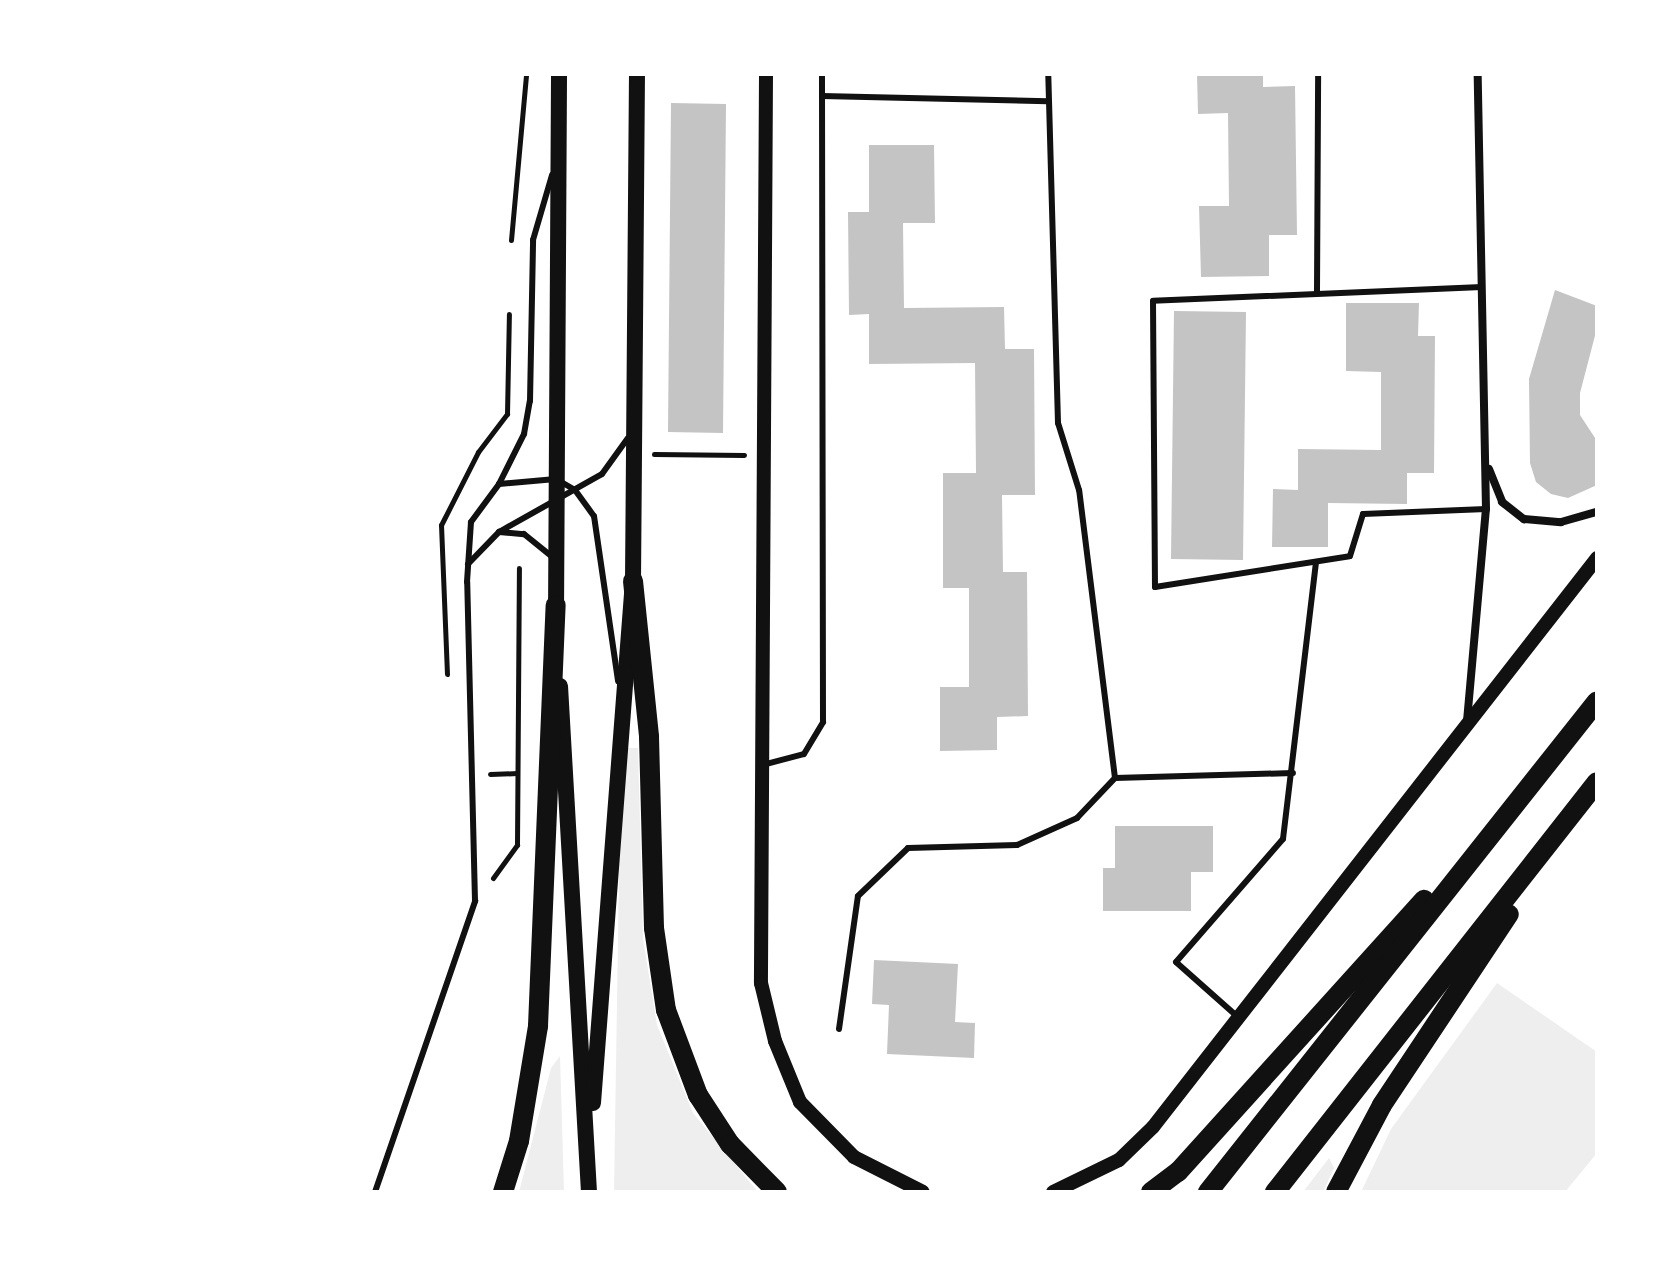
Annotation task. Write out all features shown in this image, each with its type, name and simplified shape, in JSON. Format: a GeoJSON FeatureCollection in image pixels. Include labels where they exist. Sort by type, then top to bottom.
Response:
{"type":"FeatureCollection","features":[{"type":"Feature","properties":{"kind":"main road"},"geometry":{"type":"LineString","coordinates":[[559,74],[556,605],[589,1192]]}},
{"type":"Feature","properties":{"kind":"main road"},"geometry":{"type":"LineString","coordinates":[[589,1169],[621,709],[633,581],[637,74]]}},
{"type":"Feature","properties":{"kind":"main road"},"geometry":{"type":"LineString","coordinates":[[633,581],[649,737],[654,928],[666,1010],[684,1069],[712,1119],[777,1192]]}},
{"type":"Feature","properties":{"kind":"main road"},"geometry":{"type":"LineString","coordinates":[[503,1192],[519,1141],[538,1026],[556,605]]}},
{"type":"Feature","properties":{"kind":"main road"},"geometry":{"type":"LineString","coordinates":[[1208,1192],[1597,701]]}},
{"type":"Feature","properties":{"kind":"main road"},"geometry":{"type":"LineString","coordinates":[[1151,1192],[1178,1172],[1553,758]]}},
{"type":"Feature","properties":{"kind":"main road"},"geometry":{"type":"LineString","coordinates":[[1275,1192],[1594,786]]}},
{"type":"Feature","properties":{"kind":"main road"},"geometry":{"type":"LineString","coordinates":[[1336,1192],[1382,1105],[1594,786]]}},
{"type":"Feature","properties":{"kind":"street"},"geometry":{"type":"LineString","coordinates":[[766,74],[761,924],[765,1010],[800,1102],[854,1157],[923,1192]]}},
{"type":"Feature","properties":{"kind":"street"},"geometry":{"type":"LineString","coordinates":[[1466,726],[1486,509],[1478,74]]}},
{"type":"Feature","properties":{"kind":"street"},"geometry":{"type":"LineString","coordinates":[[1485,457],[1502,502],[1524,519],[1561,522],[1597,512]]}},
{"type":"Feature","properties":{"kind":"street"},"geometry":{"type":"LineString","coordinates":[[1053,1192],[1102,1171],[1136,1144],[1239,1018],[1597,558]]}},
{"type":"Feature","properties":{"kind":"lane"},"geometry":{"type":"LineString","coordinates":[[762,765],[804,754],[823,722],[822,74]]}},
{"type":"Feature","properties":{"kind":"lane"},"geometry":{"type":"LineString","coordinates":[[1048,74],[1058,423],[1079,490],[1115,778]]}},
{"type":"Feature","properties":{"kind":"lane"},"geometry":{"type":"LineString","coordinates":[[1317,291],[1318,74]]}},
{"type":"Feature","properties":{"kind":"lane"},"geometry":{"type":"LineString","coordinates":[[822,96],[1048,101]]}},
{"type":"Feature","properties":{"kind":"lane"},"geometry":{"type":"LineString","coordinates":[[375,1192],[475,901],[468,564],[471,522],[499,484],[524,434],[528,412],[533,240],[559,152]]}},
{"type":"Feature","properties":{"kind":"lane"},"geometry":{"type":"LineString","coordinates":[[1482,287],[1317,291],[1153,301],[1155,587],[1316,564],[1350,556],[1363,514],[1486,509]]}},
{"type":"Feature","properties":{"kind":"lane"},"geometry":{"type":"LineString","coordinates":[[468,564],[499,532],[556,503],[621,453],[634,426]]}},
{"type":"Feature","properties":{"kind":"lane"},"geometry":{"type":"LineString","coordinates":[[499,484],[556,479],[575,490],[594,516],[605,569],[621,709]]}},
{"type":"Feature","properties":{"kind":"lane"},"geometry":{"type":"LineString","coordinates":[[499,532],[524,534],[555,559]]}},
{"type":"Feature","properties":{"kind":"lane"},"geometry":{"type":"LineString","coordinates":[[1239,1018],[1176,962],[1283,839],[1316,564]]}},
{"type":"Feature","properties":{"kind":"lane"},"geometry":{"type":"LineString","coordinates":[[839,1029],[858,896],[908,848],[1017,845],[1077,818],[1115,778],[1293,773]]}},
{"type":"Feature","properties":{"kind":"path"},"geometry":{"type":"LineString","coordinates":[[511,243],[526,74]]}},
{"type":"Feature","properties":{"kind":"path"},"geometry":{"type":"LineString","coordinates":[[447,682],[441,525],[478,452],[507,414],[510,305]]}},
{"type":"Feature","properties":{"kind":"path"},"geometry":{"type":"LineString","coordinates":[[633,453],[764,455]]}},
{"type":"Feature","properties":{"kind":"path"},"geometry":{"type":"LineString","coordinates":[[475,901],[517,845],[519,568]]}},
{"type":"Feature","properties":{"kind":"path"},"geometry":{"type":"LineString","coordinates":[[472,775],[517,773]]}},
{"type":"Feature","properties":{"kind":"shaded area"},"geometry":{"type":"Polygon","coordinates":[[[621,748],[638,748],[643,939],[657,1025],[693,1113],[758,1192],[614,1192],[621,748]]]}},
{"type":"Feature","properties":{"kind":"shaded area"},"geometry":{"type":"Polygon","coordinates":[[[1497,983],[1597,1052],[1597,1153],[1565,1192],[1361,1192],[1391,1129],[1497,983]]]}},
{"type":"Feature","properties":{"kind":"shaded area"},"geometry":{"type":"Polygon","coordinates":[[[560,1056],[564,1192],[519,1192],[551,1068],[560,1056]]]}},
{"type":"Feature","properties":{"kind":"shaded area"},"geometry":{"type":"Polygon","coordinates":[[[1329,1158],[1334,1168],[1323,1192],[1303,1192],[1329,1158]]]}},
{"type":"Feature","properties":{"kind":"building"},"geometry":{"type":"Polygon","coordinates":[[[1197,74],[1263,74],[1263,87],[1295,86],[1297,235],[1269,235],[1269,276],[1201,277],[1199,206],[1229,206],[1228,113],[1198,114],[1197,74]]]}},
{"type":"Feature","properties":{"kind":"building"},"geometry":{"type":"Polygon","coordinates":[[[671,103],[726,104],[723,433],[668,432],[671,103]]]}},
{"type":"Feature","properties":{"kind":"building"},"geometry":{"type":"Polygon","coordinates":[[[869,145],[934,145],[935,223],[903,223],[904,308],[1004,307],[1005,349],[1034,349],[1035,495],[1002,495],[1003,572],[1027,572],[1028,716],[997,717],[997,750],[940,751],[940,687],[969,687],[969,588],[943,588],[943,473],[976,473],[975,363],[869,364],[869,314],[849,315],[848,212],[869,212],[869,145]]]}},
{"type":"Feature","properties":{"kind":"building"},"geometry":{"type":"Polygon","coordinates":[[[1555,290],[1597,306],[1597,328],[1580,393],[1580,415],[1597,441],[1597,485],[1568,498],[1551,494],[1536,482],[1530,463],[1529,379],[1555,290]]]}},
{"type":"Feature","properties":{"kind":"building"},"geometry":{"type":"Polygon","coordinates":[[[1346,303],[1419,303],[1418,336],[1435,336],[1434,473],[1407,473],[1407,504],[1328,503],[1328,547],[1272,547],[1273,489],[1298,490],[1298,449],[1381,450],[1381,372],[1346,371],[1346,303]]]}},
{"type":"Feature","properties":{"kind":"building"},"geometry":{"type":"Polygon","coordinates":[[[1174,311],[1246,312],[1243,560],[1171,559],[1174,311]]]}},
{"type":"Feature","properties":{"kind":"building"},"geometry":{"type":"Polygon","coordinates":[[[1115,826],[1213,826],[1213,872],[1191,872],[1191,911],[1103,911],[1103,868],[1115,868],[1115,826]]]}},
{"type":"Feature","properties":{"kind":"building"},"geometry":{"type":"Polygon","coordinates":[[[874,960],[958,964],[955,1022],[975,1023],[974,1058],[887,1054],[889,1005],[872,1004],[874,960]]]}}]}
